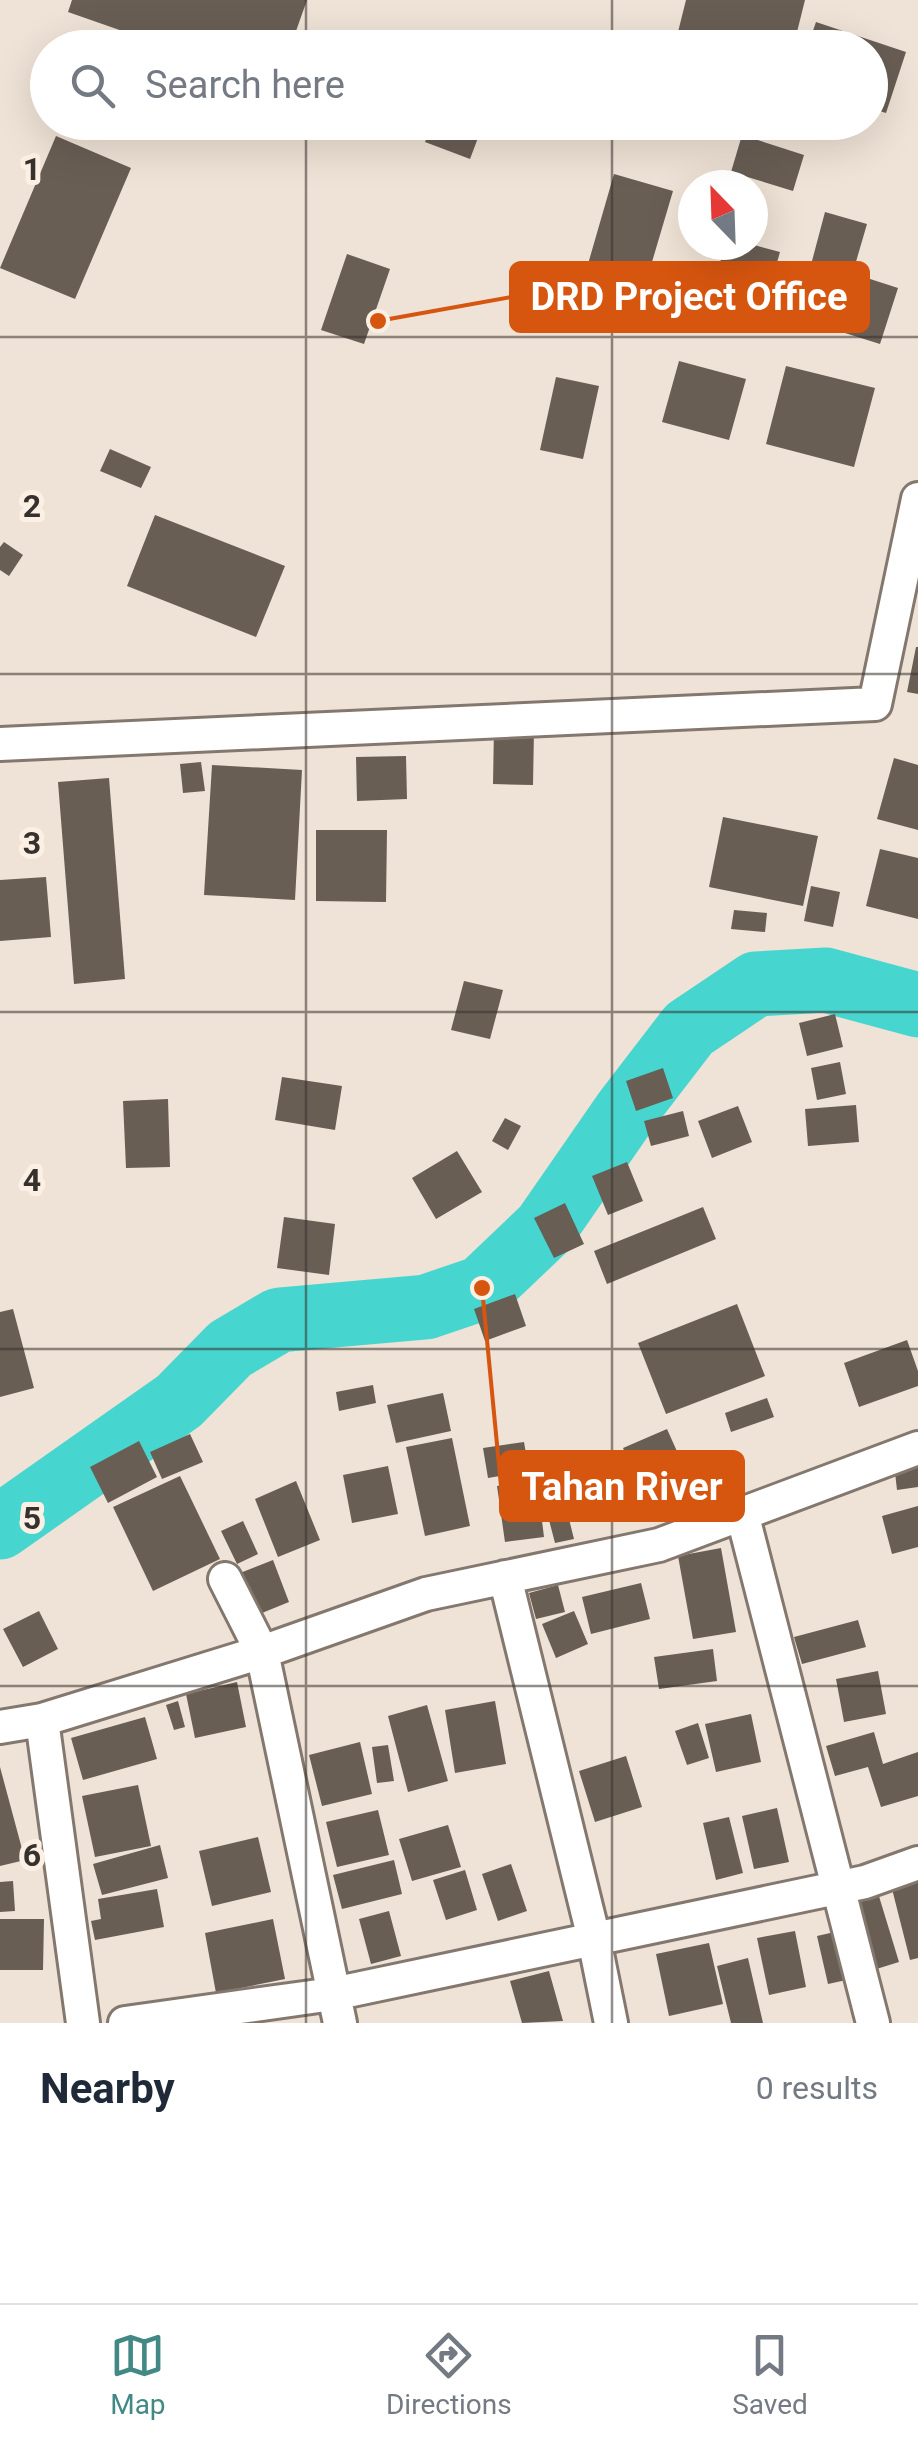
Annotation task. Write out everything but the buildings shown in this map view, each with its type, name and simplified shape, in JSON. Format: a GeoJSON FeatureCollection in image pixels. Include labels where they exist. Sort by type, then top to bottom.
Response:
{"type":"FeatureCollection","features":[{"type":"Feature","properties":{"kind":"street"},"geometry":{"type":"LineString","coordinates":[[0,744],[874,704],[918,499]]}},
{"type":"Feature","properties":{"kind":"street"},"geometry":{"type":"LineString","coordinates":[[0,1727],[42,1720],[262,1652],[426,1594],[659,1544],[918,1448]]}},
{"type":"Feature","properties":{"kind":"street"},"geometry":{"type":"LineString","coordinates":[[742,1513],[873,2023]]}},
{"type":"Feature","properties":{"kind":"street"},"geometry":{"type":"LineString","coordinates":[[505,1577],[611,2023]]}},
{"type":"Feature","properties":{"kind":"street"},"geometry":{"type":"LineString","coordinates":[[225,1579],[262,1652],[337,2009]]}},
{"type":"Feature","properties":{"kind":"street"},"geometry":{"type":"LineString","coordinates":[[42,1720],[83,2023]]}},
{"type":"Feature","properties":{"kind":"street"},"geometry":{"type":"LineString","coordinates":[[125,2023],[337,2009],[594,1939],[865,1882],[918,1864]]}},
{"type":"Feature","properties":{"kind":"waterway"},"geometry":{"type":"LineString","coordinates":[[0,1527],[179,1401],[230,1349],[279,1320],[426,1307],[482,1288],[545,1228],[689,1029],[756,984],[826,980],[918,1005]]}},
{"type":"Feature","properties":{"kind":"place","name":"DRD Project Office"},"geometry":{"type":"Point","coordinates":[378,321]}},
{"type":"Feature","properties":{"kind":"place","name":"Tahan River"},"geometry":{"type":"Point","coordinates":[482,1288]}}]}
